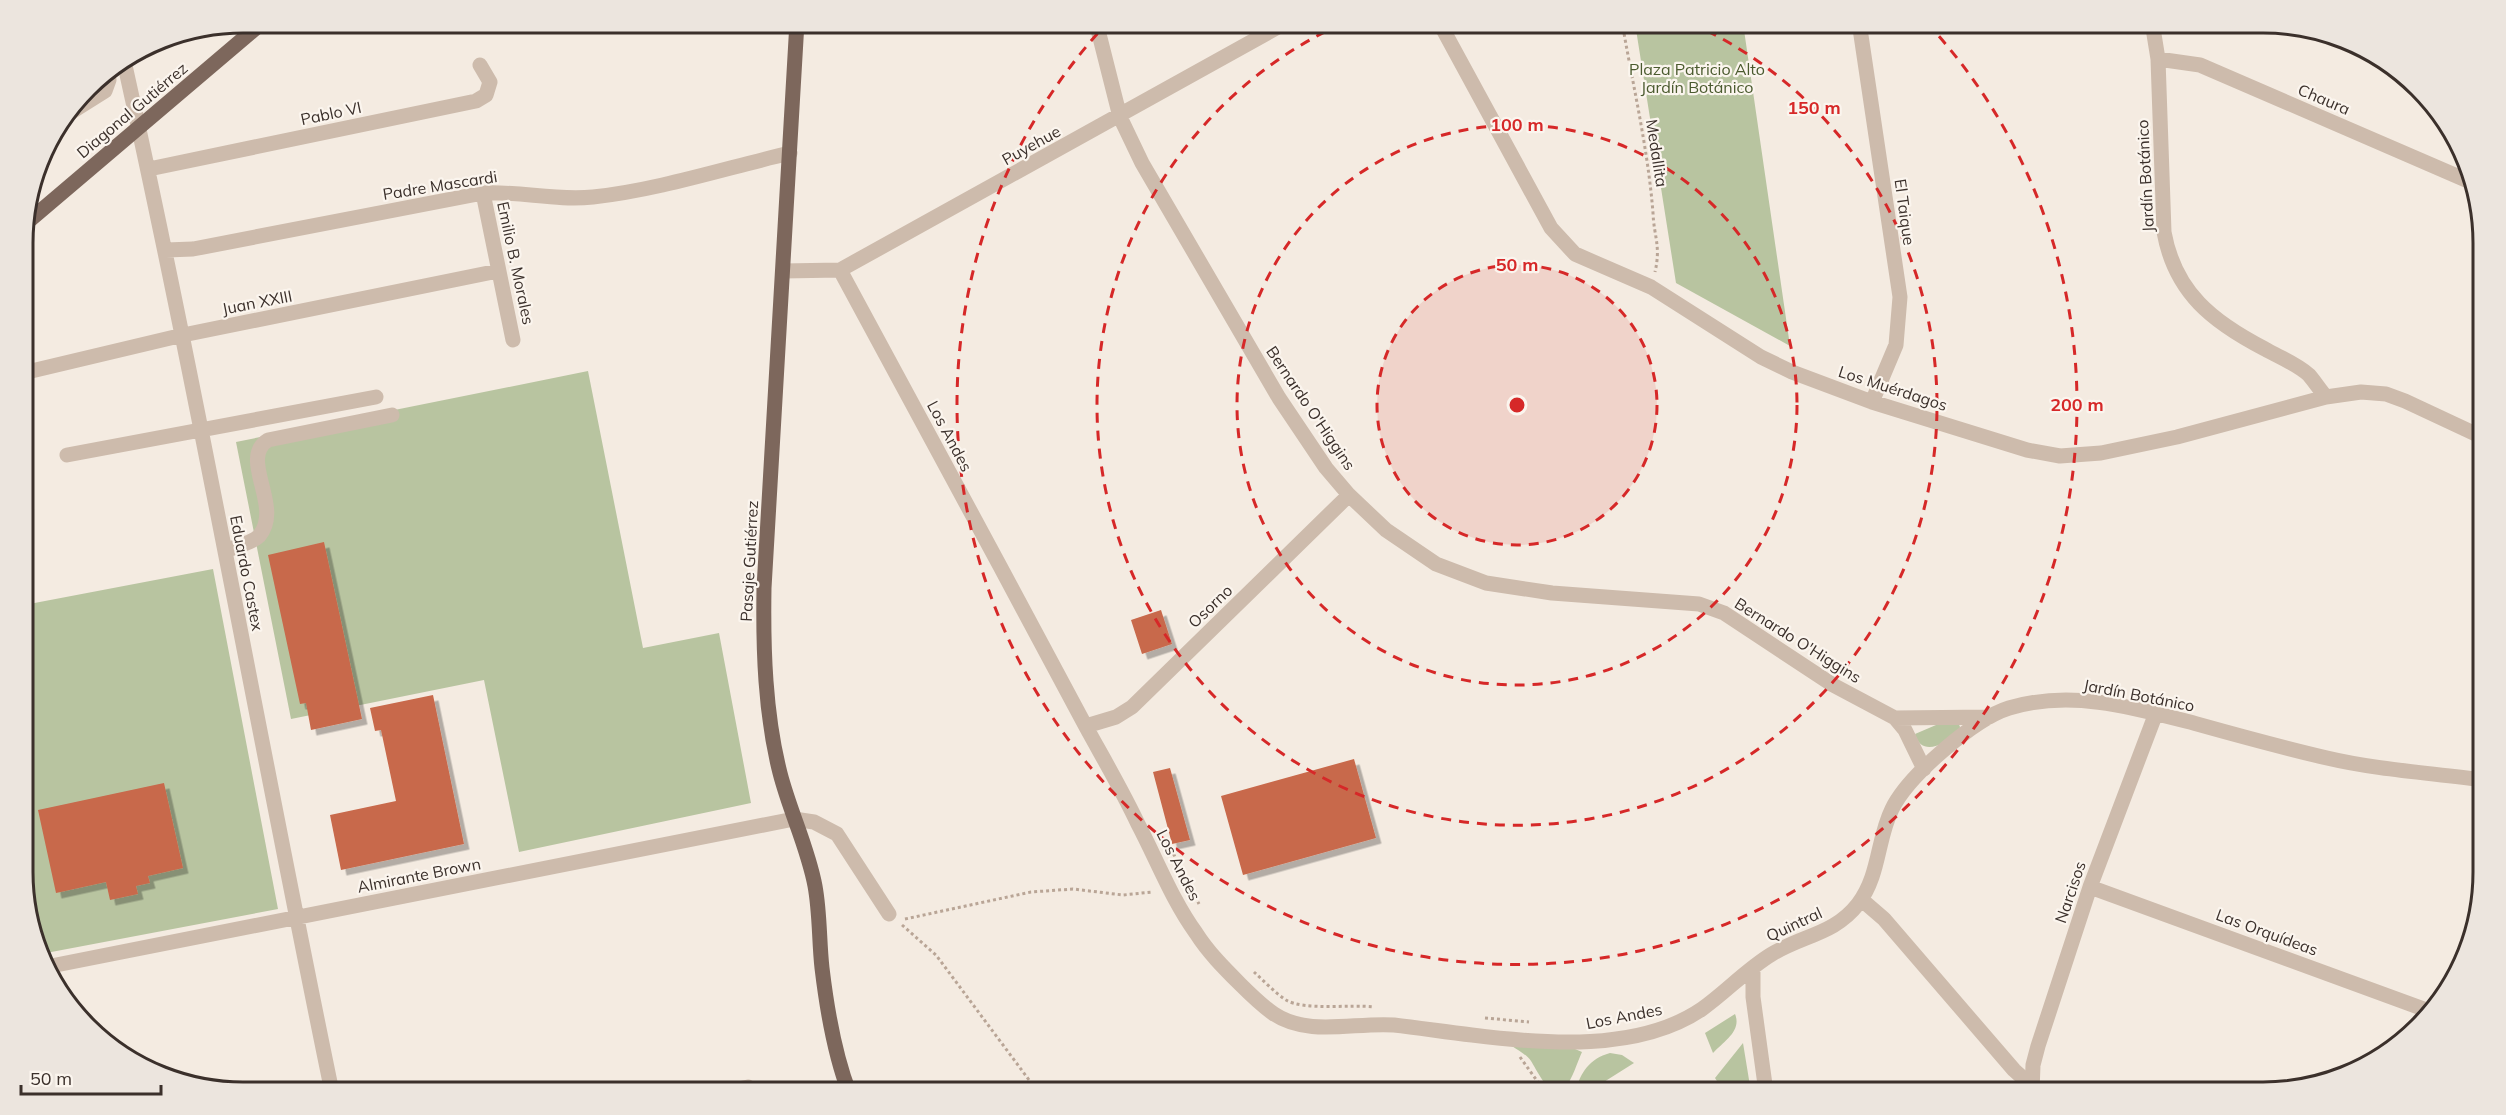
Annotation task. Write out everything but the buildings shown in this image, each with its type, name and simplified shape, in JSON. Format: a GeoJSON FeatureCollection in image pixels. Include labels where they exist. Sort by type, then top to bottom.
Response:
{"type":"FeatureCollection","features":[{"type":"Feature","properties":{"kind":"main road","name":"Diagonal Gutiérrez"},"geometry":{"type":"LineString","coordinates":[[35,216],[250,33]]}},
{"type":"Feature","properties":{"kind":"main road","name":"Pasaje Gutiérrez"},"geometry":{"type":"LineString","coordinates":[[796,33],[763,636],[772,725],[780,772],[810,866],[815,889],[830,1022],[846,1082]]}},
{"type":"Feature","properties":{"kind":"street","name":"Bernardo O'Higgins"},"geometry":{"type":"LineString","coordinates":[[1099,33],[1120,117],[1142,163],[1279,398],[1326,468],[1349,495],[1386,530],[1436,564],[1486,583],[1552,593],[1699,604],[1724,614],[1833,685],[1895,718],[1905,730],[1924,769]]}},
{"type":"Feature","properties":{"kind":"street","name":"Puyehue"},"geometry":{"type":"LineString","coordinates":[[783,271],[840,270],[1120,117],[1268,33]]}},
{"type":"Feature","properties":{"kind":"street","name":"Los Muérdagos"},"geometry":{"type":"LineString","coordinates":[[1445,33],[1551,228],[1575,254],[1651,287],[1761,357],[1792,372],[1872,402],[2027,450],[2060,456],[2101,453],[2177,437],[2325,397],[2361,392],[2386,394],[2473,433]]}},
{"type":"Feature","properties":{"kind":"street","name":"El Taique"},"geometry":{"type":"LineString","coordinates":[[1861,33],[1900,297],[1896,345],[1872,402]]}},
{"type":"Feature","properties":{"kind":"street","name":"Jardín Botánico"},"geometry":{"type":"LineString","coordinates":[[2154,33],[2158,59],[2164,232],[2177,275],[2194,298],[2212,315],[2234,333],[2308,375],[2325,397]]}},
{"type":"Feature","properties":{"kind":"street","name":"Chaura"},"geometry":{"type":"LineString","coordinates":[[2158,59],[2200,65],[2463,178]]}},
{"type":"Feature","properties":{"kind":"street","name":"Pablo VI"},"geometry":{"type":"LineString","coordinates":[[149,169],[476,101],[486,95],[490,82],[480,65]]}},
{"type":"Feature","properties":{"kind":"street","name":"Eduardo Castex"},"geometry":{"type":"LineString","coordinates":[[126,68],[166,250],[330,1082]]}},
{"type":"Feature","properties":{"kind":"street"},"geometry":{"type":"LineString","coordinates":[[86,103],[105,91],[108,82]]}},
{"type":"Feature","properties":{"kind":"street","name":"Padre Mascardi"},"geometry":{"type":"LineString","coordinates":[[166,250],[194,249],[483,193],[507,192],[563,199],[634,191],[790,153]]}},
{"type":"Feature","properties":{"kind":"street","name":"Emilio B. Morales"},"geometry":{"type":"LineString","coordinates":[[483,193],[513,340]]}},
{"type":"Feature","properties":{"kind":"street","name":"Los Andes"},"geometry":{"type":"LineString","coordinates":[[840,270],[1197,936],[1220,964],[1274,1014],[1293,1024],[1316,1027],[1391,1025],[1525,1042],[1592,1042],[1653,1032],[1682,1022],[1704,1008],[1753,969]]}},
{"type":"Feature","properties":{"kind":"street","name":"Juan XXIII"},"geometry":{"type":"LineString","coordinates":[[33,371],[183,335],[498,272]]}},
{"type":"Feature","properties":{"kind":"street"},"geometry":{"type":"LineString","coordinates":[[67,455],[376,397]]}},
{"type":"Feature","properties":{"kind":"street"},"geometry":{"type":"LineString","coordinates":[[225,551],[257,537],[265,525],[267,504],[256,457],[262,444],[268,440],[392,415]]}},
{"type":"Feature","properties":{"kind":"street","name":"Osorno"},"geometry":{"type":"LineString","coordinates":[[1086,726],[1116,717],[1132,707],[1349,495]]}},
{"type":"Feature","properties":{"kind":"street","name":"Jardín Botánico"},"geometry":{"type":"LineString","coordinates":[[1862,900],[1874,873],[1892,809],[1924,769],[1964,734],[1989,717],[2020,705],[2065,700],[2095,701],[2156,713],[2331,759],[2473,779]]}},
{"type":"Feature","properties":{"kind":"street","name":"Narcisos"},"geometry":{"type":"LineString","coordinates":[[2034,1082],[2033,1065],[2038,1046],[2090,886],[2156,713]]}},
{"type":"Feature","properties":{"kind":"street","name":"Bernardo O'Higgins"},"geometry":{"type":"LineString","coordinates":[[1895,718],[1989,717]]}},
{"type":"Feature","properties":{"kind":"street"},"geometry":{"type":"LineString","coordinates":[[794,819],[814,822],[837,834],[889,914]]}},
{"type":"Feature","properties":{"kind":"street","name":"Almirante Brown"},"geometry":{"type":"LineString","coordinates":[[55,965],[794,819]]}},
{"type":"Feature","properties":{"kind":"street","name":"Las Orquídeas"},"geometry":{"type":"LineString","coordinates":[[2090,886],[2423,1009]]}},
{"type":"Feature","properties":{"kind":"street"},"geometry":{"type":"LineString","coordinates":[[1862,900],[1884,919],[2026,1082]]}},
{"type":"Feature","properties":{"kind":"street","name":"Quintral"},"geometry":{"type":"LineString","coordinates":[[1753,969],[1766,957],[1789,944],[1826,932],[1847,916],[1862,900]]}},
{"type":"Feature","properties":{"kind":"street"},"geometry":{"type":"LineString","coordinates":[[1753,969],[1753,997],[1765,1082]]}},
{"type":"Feature","properties":{"kind":"path","name":"Medallita"},"geometry":{"type":"LineString","coordinates":[[1624,33],[1652,188],[1653,216],[1659,244],[1651,287]]}},
{"type":"Feature","properties":{"kind":"path"},"geometry":{"type":"LineString","coordinates":[[1167,841],[1204,912]]}},
{"type":"Feature","properties":{"kind":"path"},"geometry":{"type":"LineString","coordinates":[[889,914],[908,920],[1031,892],[1073,889],[1123,895],[1171,890]]}},
{"type":"Feature","properties":{"kind":"path"},"geometry":{"type":"LineString","coordinates":[[889,914],[936,955],[1031,1082]]}},
{"type":"Feature","properties":{"kind":"path"},"geometry":{"type":"LineString","coordinates":[[1249,967],[1287,1000],[1315,1007],[1351,1004],[1374,1007]]}},
{"type":"Feature","properties":{"kind":"path"},"geometry":{"type":"LineString","coordinates":[[1479,1017],[1530,1022]]}},
{"type":"Feature","properties":{"kind":"green space","name":"Plaza Patricio Alto Jardín Botánico"},"geometry":{"type":"Polygon","coordinates":[[[1637,33],[1744,33],[1790,346],[1676,283],[1637,33]]]}},
{"type":"Feature","properties":{"kind":"green space"},"geometry":{"type":"Polygon","coordinates":[[[588,371],[643,648],[719,633],[751,803],[519,852],[484,680],[291,719],[236,442],[588,371]]]}},
{"type":"Feature","properties":{"kind":"green space"},"geometry":{"type":"Polygon","coordinates":[[[213,569],[278,909],[49,952],[40,927],[33,872],[33,603],[213,569]]]}},
{"type":"Feature","properties":{"kind":"green space"},"geometry":{"type":"Polygon","coordinates":[[[1950,719],[1958,722],[1960,727],[1958,735],[1946,742],[1928,747],[1918,741],[1915,734],[1950,719]]]}},
{"type":"Feature","properties":{"kind":"green space"},"geometry":{"type":"Polygon","coordinates":[[[1735,1014],[1737,1020],[1734,1031],[1713,1053],[1705,1033],[1735,1014]]]}},
{"type":"Feature","properties":{"kind":"green space"},"geometry":{"type":"Polygon","coordinates":[[[1743,1043],[1749,1082],[1718,1082],[1715,1078],[1743,1043]]]}},
{"type":"Feature","properties":{"kind":"green space"},"geometry":{"type":"Polygon","coordinates":[[[1512,1046],[1575,1049],[1582,1052],[1569,1082],[1545,1082],[1525,1055],[1512,1046]]]}},
{"type":"Feature","properties":{"kind":"green space"},"geometry":{"type":"Polygon","coordinates":[[[1610,1053],[1622,1055],[1634,1063],[1604,1082],[1579,1082],[1587,1067],[1610,1053]]]}}]}
